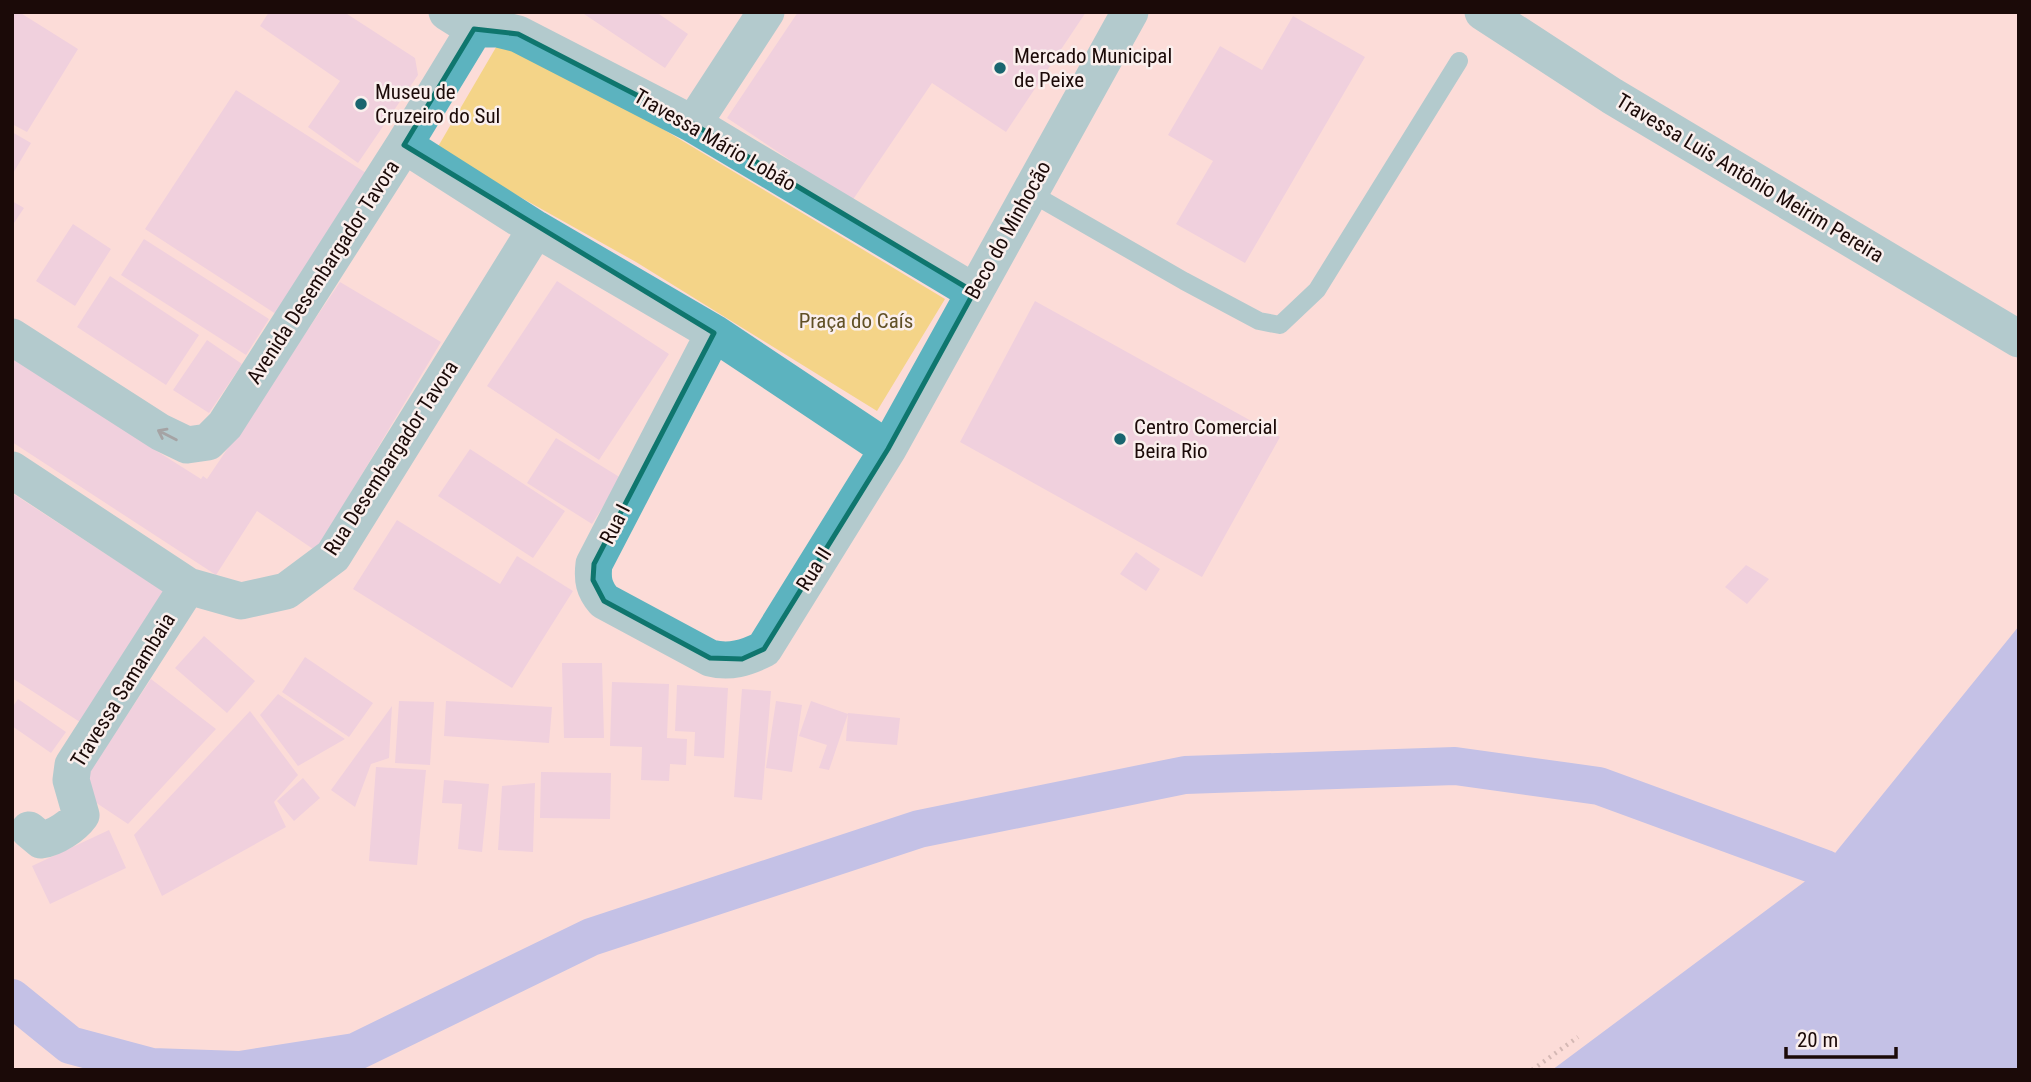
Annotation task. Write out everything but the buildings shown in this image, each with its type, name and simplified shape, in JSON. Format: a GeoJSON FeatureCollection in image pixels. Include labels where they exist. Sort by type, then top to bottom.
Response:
{"type":"FeatureCollection","features":[{"type":"Feature","properties":{"kind":"street"},"geometry":{"type":"LineString","coordinates":[[693,124],[766,12]]}},
{"type":"Feature","properties":{"kind":"street","name":"Beco do Minhocão"},"geometry":{"type":"LineString","coordinates":[[888,449],[1130,12]]}},
{"type":"Feature","properties":{"kind":"street","name":"Travessa Luis Antônio Meirim Pereira"},"geometry":{"type":"LineString","coordinates":[[1483,12],[1612,96],[2019,339]]}},
{"type":"Feature","properties":{"kind":"street","name":"Travessa Mário Lobão"},"geometry":{"type":"LineString","coordinates":[[469,18],[518,34],[693,124],[974,292]]}},
{"type":"Feature","properties":{"kind":"street","name":"Avenida Desembargador Tavora"},"geometry":{"type":"LineString","coordinates":[[12,337],[160,432],[187,445],[208,442],[225,425],[404,145],[469,18]]}},
{"type":"Feature","properties":{"kind":"street"},"geometry":{"type":"LineString","coordinates":[[404,145],[536,229],[714,333],[888,449]]}},
{"type":"Feature","properties":{"kind":"street","name":"Rua Desembargador Tavora"},"geometry":{"type":"LineString","coordinates":[[12,470],[188,586],[241,601],[286,591],[333,556],[536,229]]}},
{"type":"Feature","properties":{"kind":"street","name":"Rua I"},"geometry":{"type":"LineString","coordinates":[[714,333],[594,564],[593,580],[596,591],[604,601],[710,658],[719,660]]}},
{"type":"Feature","properties":{"kind":"street","name":"Rua II"},"geometry":{"type":"LineString","coordinates":[[719,660],[742,659],[764,649],[888,449]]}},
{"type":"Feature","properties":{"kind":"street","name":"Travessa Samambaia"},"geometry":{"type":"LineString","coordinates":[[29,830],[41,840],[50,839],[77,821],[81,815],[71,780],[73,765],[188,586]]}},
{"type":"Feature","properties":{"kind":"lane"},"geometry":{"type":"LineString","coordinates":[[1029,192],[1259,321],[1280,325],[1317,290],[1459,61]]}},
{"type":"Feature","properties":{"kind":"path"},"geometry":{"type":"LineString","coordinates":[[1532,1070],[1578,1037]]}},
{"type":"Feature","properties":{"kind":"highlighted area"},"geometry":{"type":"Polygon","coordinates":[[[474,29],[518,34],[693,124],[974,292],[888,449],[764,649],[742,659],[710,658],[604,601],[593,580],[594,564],[714,333],[404,145],[474,29]]]}},
{"type":"Feature","properties":{"kind":"green space","name":"Praça do Caís"},"geometry":{"type":"Polygon","coordinates":[[[502,37],[535,52],[945,299],[877,411],[636,262],[436,150],[502,37]]]}},
{"type":"Feature","properties":{"kind":"water"},"geometry":{"type":"Polygon","coordinates":[[[2019,626],[2019,1070],[1552,1070],[1823,868],[2019,626]]]}},
{"type":"Feature","properties":{"kind":"waterway"},"geometry":{"type":"LineString","coordinates":[[240,1070],[355,1052],[591,937],[919,829],[1185,775],[1455,766],[1599,786],[1823,868],[1870,892]]}},
{"type":"Feature","properties":{"kind":"waterway"},"geometry":{"type":"LineString","coordinates":[[12,998],[70,1045],[152,1067],[239,1070]]}},
{"type":"Feature","properties":{"kind":"place","name":"Mercado Municipal de Peixe"},"geometry":{"type":"Point","coordinates":[1000,68]}},
{"type":"Feature","properties":{"kind":"place","name":"Museu de Cruzeiro do Sul"},"geometry":{"type":"Point","coordinates":[361,104]}},
{"type":"Feature","properties":{"kind":"place","name":"Centro Comercial Beira Rio"},"geometry":{"type":"Point","coordinates":[1120,439]}}]}
